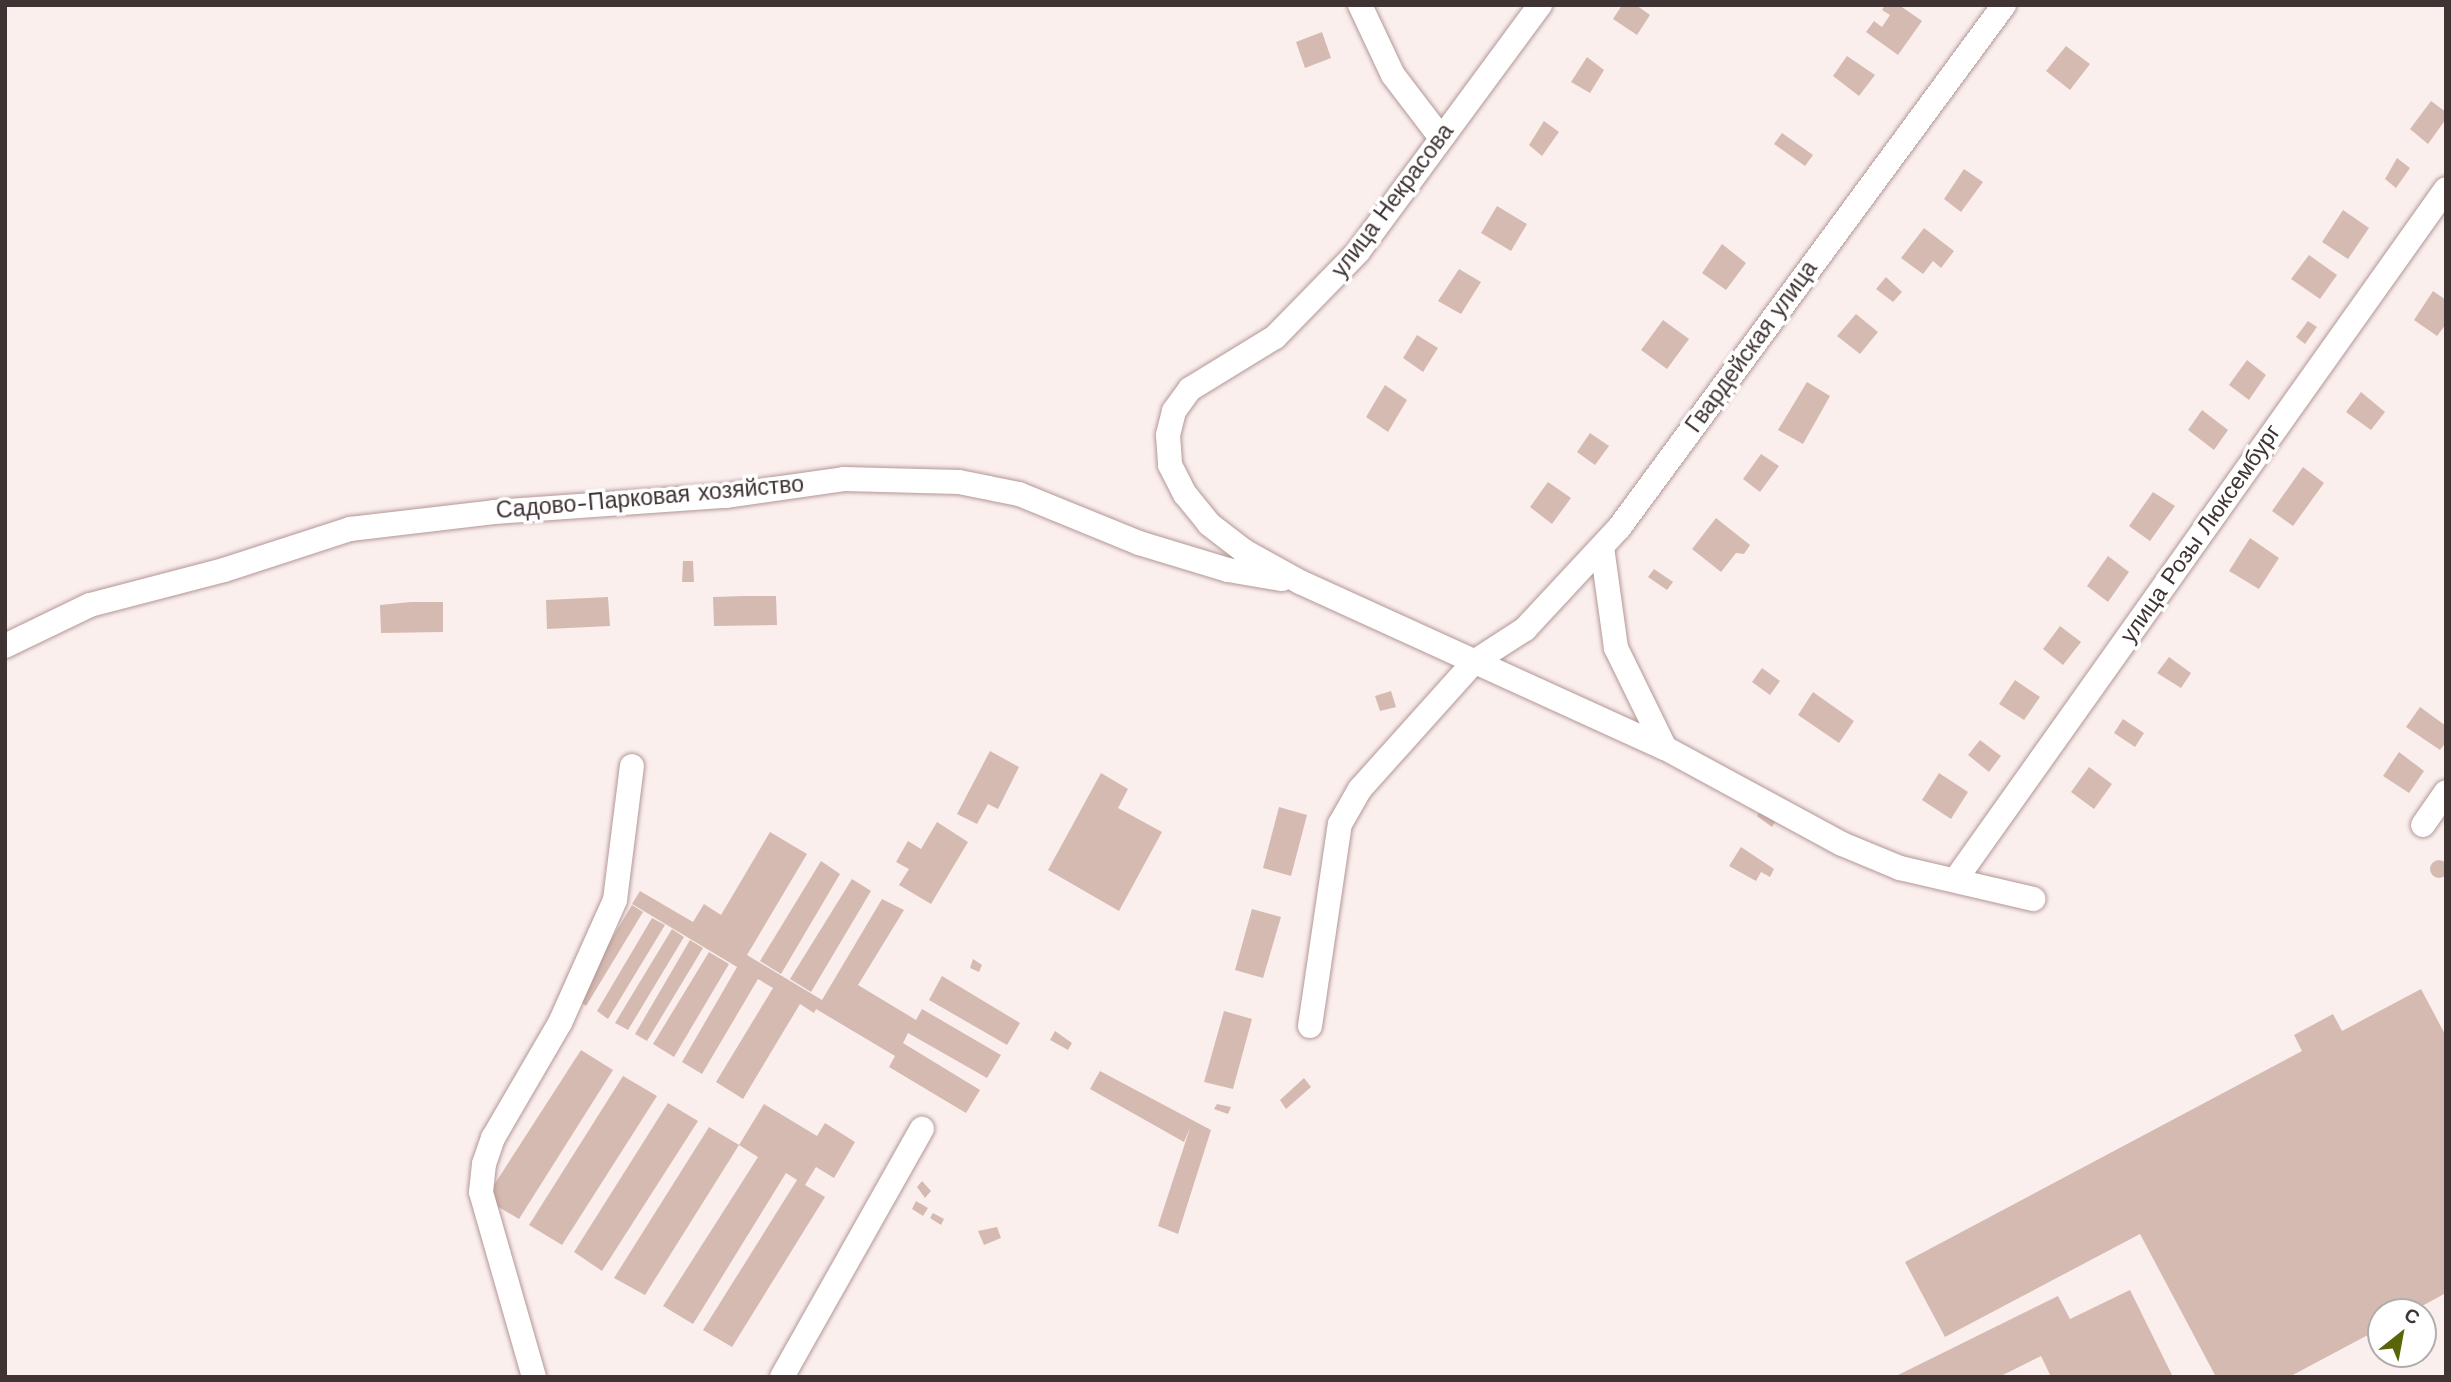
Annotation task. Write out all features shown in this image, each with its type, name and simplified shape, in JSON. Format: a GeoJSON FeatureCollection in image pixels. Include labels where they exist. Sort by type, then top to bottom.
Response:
{"type":"FeatureCollection","features":[{"type":"Feature","properties":{"kind":"street"},"geometry":{"type":"LineString","coordinates":[[1360,5],[1393,75],[1441,138]]}},
{"type":"Feature","properties":{"kind":"street","name":"улица Некрасова"},"geometry":{"type":"LineString","coordinates":[[1300,582],[1244,551],[1209,524],[1170,464],[1168,435],[1174,411],[1190,388],[1275,337],[1358,252],[1540,5]]}},
{"type":"Feature","properties":{"kind":"street","name":"Гвардейская улица"},"geometry":{"type":"LineString","coordinates":[[1310,1026],[1340,824],[1360,789],[1474,662],[1525,629],[1602,547],[2004,5]]}},
{"type":"Feature","properties":{"kind":"street","name":"улица Розы Люксембург"},"geometry":{"type":"LineString","coordinates":[[1956,879],[2446,189]]}},
{"type":"Feature","properties":{"kind":"street","name":"Садово-Парковая хозяйство"},"geometry":{"type":"LineString","coordinates":[[5,646],[90,606],[224,570],[350,529],[494,512],[725,496],[844,479],[958,482],[1019,494],[1139,543],[1228,570],[1300,582]]}},
{"type":"Feature","properties":{"kind":"street"},"geometry":{"type":"LineString","coordinates":[[1602,547],[1616,648],[1665,748]]}},
{"type":"Feature","properties":{"kind":"street"},"geometry":{"type":"LineString","coordinates":[[1300,582],[1665,748],[1843,844],[1900,868],[1956,879],[2033,900]]}},
{"type":"Feature","properties":{"kind":"street"},"geometry":{"type":"LineString","coordinates":[[534,1377],[481,1192],[484,1164],[493,1138],[560,1023],[614,900],[632,766]]}},
{"type":"Feature","properties":{"kind":"street"},"geometry":{"type":"LineString","coordinates":[[2423,825],[2446,792]]}},
{"type":"Feature","properties":{"kind":"street"},"geometry":{"type":"LineString","coordinates":[[782,1377],[922,1129]]}},
{"type":"Feature","properties":{"kind":"building"},"geometry":{"type":"Polygon","coordinates":[[[1622,5],[1636,5],[1650,15],[1637,35],[1613,19],[1622,5]]]}},
{"type":"Feature","properties":{"kind":"building"},"geometry":{"type":"Polygon","coordinates":[[[1885,5],[1899,5],[1922,21],[1898,55],[1866,32],[1874,21],[1882,27],[1890,15],[1882,10],[1885,5]]]}},
{"type":"Feature","properties":{"kind":"building"},"geometry":{"type":"Polygon","coordinates":[[[1322,32],[1331,58],[1305,68],[1296,42],[1322,32]]]}},
{"type":"Feature","properties":{"kind":"building"},"geometry":{"type":"Polygon","coordinates":[[[2066,46],[2090,64],[2070,90],[2046,71],[2066,46]]]}},
{"type":"Feature","properties":{"kind":"building"},"geometry":{"type":"Polygon","coordinates":[[[1847,56],[1875,75],[1859,96],[1833,76],[1847,56]]]}},
{"type":"Feature","properties":{"kind":"building"},"geometry":{"type":"Polygon","coordinates":[[[1587,57],[1604,70],[1590,93],[1571,82],[1587,57]]]}},
{"type":"Feature","properties":{"kind":"building"},"geometry":{"type":"Polygon","coordinates":[[[2431,101],[2446,112],[2446,119],[2428,144],[2410,129],[2431,101]]]}},
{"type":"Feature","properties":{"kind":"building"},"geometry":{"type":"Polygon","coordinates":[[[1544,121],[1559,132],[1542,156],[1529,145],[1544,121]]]}},
{"type":"Feature","properties":{"kind":"building"},"geometry":{"type":"Polygon","coordinates":[[[1782,133],[1813,155],[1805,166],[1774,144],[1782,133]]]}},
{"type":"Feature","properties":{"kind":"building"},"geometry":{"type":"Polygon","coordinates":[[[2397,158],[2410,168],[2396,188],[2385,179],[2397,158]]]}},
{"type":"Feature","properties":{"kind":"building"},"geometry":{"type":"Polygon","coordinates":[[[1964,169],[1983,182],[1961,212],[1944,199],[1964,169]]]}},
{"type":"Feature","properties":{"kind":"building"},"geometry":{"type":"Polygon","coordinates":[[[1497,206],[1527,224],[1511,251],[1481,233],[1497,206]]]}},
{"type":"Feature","properties":{"kind":"building"},"geometry":{"type":"Polygon","coordinates":[[[2343,210],[2369,228],[2348,259],[2322,242],[2343,210]]]}},
{"type":"Feature","properties":{"kind":"building"},"geometry":{"type":"Polygon","coordinates":[[[1924,228],[1954,251],[1941,268],[1933,261],[1923,274],[1901,258],[1924,228]]]}},
{"type":"Feature","properties":{"kind":"building"},"geometry":{"type":"Polygon","coordinates":[[[1722,244],[1746,263],[1726,290],[1702,273],[1722,244]]]}},
{"type":"Feature","properties":{"kind":"building"},"geometry":{"type":"Polygon","coordinates":[[[2309,255],[2337,275],[2320,299],[2291,279],[2309,255]]]}},
{"type":"Feature","properties":{"kind":"building"},"geometry":{"type":"Polygon","coordinates":[[[1459,269],[1481,282],[1461,314],[1438,301],[1459,269]]]}},
{"type":"Feature","properties":{"kind":"building"},"geometry":{"type":"Polygon","coordinates":[[[1886,277],[1902,292],[1893,302],[1876,289],[1886,277]]]}},
{"type":"Feature","properties":{"kind":"building"},"geometry":{"type":"Polygon","coordinates":[[[2433,291],[2446,300],[2446,324],[2437,336],[2414,320],[2433,291]]]}},
{"type":"Feature","properties":{"kind":"building"},"geometry":{"type":"Polygon","coordinates":[[[1856,314],[1878,332],[1860,354],[1837,336],[1856,314]]]}},
{"type":"Feature","properties":{"kind":"building"},"geometry":{"type":"Polygon","coordinates":[[[1663,320],[1689,339],[1667,369],[1641,350],[1663,320]]]}},
{"type":"Feature","properties":{"kind":"building"},"geometry":{"type":"Polygon","coordinates":[[[2308,321],[2317,327],[2305,344],[2296,337],[2308,321]]]}},
{"type":"Feature","properties":{"kind":"building"},"geometry":{"type":"Polygon","coordinates":[[[1417,335],[1438,348],[1423,372],[1403,358],[1417,335]]]}},
{"type":"Feature","properties":{"kind":"building"},"geometry":{"type":"Polygon","coordinates":[[[2247,360],[2266,375],[2249,400],[2229,385],[2247,360]]]}},
{"type":"Feature","properties":{"kind":"building"},"geometry":{"type":"Polygon","coordinates":[[[1807,382],[1830,396],[1803,444],[1778,430],[1807,382]]]}},
{"type":"Feature","properties":{"kind":"building"},"geometry":{"type":"Polygon","coordinates":[[[1385,385],[1407,400],[1388,432],[1366,417],[1385,385]]]}},
{"type":"Feature","properties":{"kind":"building"},"geometry":{"type":"Polygon","coordinates":[[[2361,392],[2385,412],[2371,430],[2346,412],[2361,392]]]}},
{"type":"Feature","properties":{"kind":"building"},"geometry":{"type":"Polygon","coordinates":[[[2202,410],[2228,430],[2214,450],[2188,430],[2202,410]]]}},
{"type":"Feature","properties":{"kind":"building"},"geometry":{"type":"Polygon","coordinates":[[[1590,433],[1609,446],[1595,465],[1577,452],[1590,433]]]}},
{"type":"Feature","properties":{"kind":"building"},"geometry":{"type":"Polygon","coordinates":[[[1761,454],[1779,466],[1760,492],[1743,479],[1761,454]]]}},
{"type":"Feature","properties":{"kind":"building"},"geometry":{"type":"Polygon","coordinates":[[[2303,467],[2324,483],[2293,526],[2272,511],[2303,467]]]}},
{"type":"Feature","properties":{"kind":"building"},"geometry":{"type":"Polygon","coordinates":[[[1548,482],[1571,498],[1552,524],[1530,507],[1548,482]]]}},
{"type":"Feature","properties":{"kind":"building"},"geometry":{"type":"Polygon","coordinates":[[[2153,492],[2175,506],[2150,541],[2129,526],[2153,492]]]}},
{"type":"Feature","properties":{"kind":"building"},"geometry":{"type":"Polygon","coordinates":[[[1716,518],[1750,545],[1744,554],[1736,553],[1721,572],[1692,549],[1716,518]]]}},
{"type":"Feature","properties":{"kind":"building"},"geometry":{"type":"Polygon","coordinates":[[[2250,538],[2279,558],[2259,589],[2229,571],[2250,538]]]}},
{"type":"Feature","properties":{"kind":"building"},"geometry":{"type":"Polygon","coordinates":[[[2108,556],[2129,572],[2108,602],[2087,586],[2108,556]]]}},
{"type":"Feature","properties":{"kind":"building"},"geometry":{"type":"Polygon","coordinates":[[[683,561],[693,561],[694,582],[682,582],[683,561]]]}},
{"type":"Feature","properties":{"kind":"building"},"geometry":{"type":"Polygon","coordinates":[[[1654,569],[1673,582],[1667,590],[1648,577],[1654,569]]]}},
{"type":"Feature","properties":{"kind":"building"},"geometry":{"type":"Polygon","coordinates":[[[776,596],[777,625],[714,626],[713,597],[776,596]]]}},
{"type":"Feature","properties":{"kind":"building"},"geometry":{"type":"Polygon","coordinates":[[[608,597],[610,626],[547,629],[546,600],[608,597]]]}},
{"type":"Feature","properties":{"kind":"building"},"geometry":{"type":"Polygon","coordinates":[[[443,602],[443,632],[381,633],[380,605],[443,602]]]}},
{"type":"Feature","properties":{"kind":"building"},"geometry":{"type":"Polygon","coordinates":[[[2060,626],[2081,642],[2063,665],[2043,649],[2060,626]]]}},
{"type":"Feature","properties":{"kind":"building"},"geometry":{"type":"Polygon","coordinates":[[[2169,657],[2191,673],[2181,688],[2157,673],[2169,657]]]}},
{"type":"Feature","properties":{"kind":"building"},"geometry":{"type":"Polygon","coordinates":[[[1762,668],[1780,681],[1770,695],[1752,682],[1762,668]]]}},
{"type":"Feature","properties":{"kind":"building"},"geometry":{"type":"Polygon","coordinates":[[[2015,680],[2040,697],[2024,720],[1999,704],[2015,680]]]}},
{"type":"Feature","properties":{"kind":"building"},"geometry":{"type":"Polygon","coordinates":[[[1391,691],[1396,707],[1380,711],[1375,696],[1391,691]]]}},
{"type":"Feature","properties":{"kind":"building"},"geometry":{"type":"Polygon","coordinates":[[[1813,692],[1854,721],[1839,743],[1798,715],[1813,692]]]}},
{"type":"Feature","properties":{"kind":"building"},"geometry":{"type":"Polygon","coordinates":[[[2420,707],[2446,726],[2446,742],[2440,750],[2406,727],[2420,707]]]}},
{"type":"Feature","properties":{"kind":"building"},"geometry":{"type":"Polygon","coordinates":[[[2123,719],[2144,733],[2135,747],[2114,733],[2123,719]]]}},
{"type":"Feature","properties":{"kind":"building"},"geometry":{"type":"Polygon","coordinates":[[[1980,740],[2001,756],[1989,772],[1968,755],[1980,740]]]}},
{"type":"Feature","properties":{"kind":"building"},"geometry":{"type":"Polygon","coordinates":[[[990,751],[1019,767],[998,809],[988,804],[977,824],[957,814],[990,751]]]}},
{"type":"Feature","properties":{"kind":"building"},"geometry":{"type":"Polygon","coordinates":[[[2399,752],[2424,771],[2409,793],[2383,776],[2399,752]]]}},
{"type":"Feature","properties":{"kind":"building"},"geometry":{"type":"Polygon","coordinates":[[[2089,767],[2112,784],[2094,809],[2071,792],[2089,767]]]}},
{"type":"Feature","properties":{"kind":"building"},"geometry":{"type":"Polygon","coordinates":[[[1101,773],[1128,789],[1118,808],[1162,832],[1119,911],[1048,870],[1101,773]]]}},
{"type":"Feature","properties":{"kind":"building"},"geometry":{"type":"Polygon","coordinates":[[[1939,773],[1968,792],[1951,819],[1922,800],[1939,773]]]}},
{"type":"Feature","properties":{"kind":"building"},"geometry":{"type":"Polygon","coordinates":[[[1279,807],[1307,815],[1291,876],[1263,868],[1279,807]]]}},
{"type":"Feature","properties":{"kind":"building"},"geometry":{"type":"Polygon","coordinates":[[[1762,807],[1778,818],[1772,827],[1757,816],[1762,807]]]}},
{"type":"Feature","properties":{"kind":"building"},"geometry":{"type":"Polygon","coordinates":[[[937,822],[968,842],[931,904],[899,885],[909,869],[896,862],[908,841],[921,849],[937,822]]]}},
{"type":"Feature","properties":{"kind":"building"},"geometry":{"type":"Polygon","coordinates":[[[770,832],[807,854],[747,955],[822,1000],[882,899],[904,910],[858,985],[916,1020],[922,1009],[1001,1055],[987,1078],[908,1033],[903,1043],[980,1090],[966,1113],[889,1067],[895,1056],[816,1009],[814,1013],[800,1004],[743,1099],[716,1082],[773,988],[758,979],[702,1074],[682,1062],[737,967],[632,904],[640,891],[693,922],[704,904],[721,915],[770,832]]]}},
{"type":"Feature","properties":{"kind":"building"},"geometry":{"type":"Polygon","coordinates":[[[1741,847],[1774,869],[1770,877],[1761,872],[1756,881],[1729,866],[1741,847]]]}},
{"type":"Feature","properties":{"kind":"building"},"geometry":{"type":"Polygon","coordinates":[[[2435,860],[2443,860],[2448,869],[2446,876],[2435,878],[2430,873],[2430,865],[2435,860]]]}},
{"type":"Feature","properties":{"kind":"building"},"geometry":{"type":"Polygon","coordinates":[[[821,861],[840,874],[781,974],[760,961],[821,861]]]}},
{"type":"Feature","properties":{"kind":"building"},"geometry":{"type":"Polygon","coordinates":[[[852,879],[871,891],[811,992],[790,979],[852,879]]]}},
{"type":"Feature","properties":{"kind":"building"},"geometry":{"type":"Polygon","coordinates":[[[632,905],[643,912],[586,1006],[576,998],[632,905]]]}},
{"type":"Feature","properties":{"kind":"building"},"geometry":{"type":"Polygon","coordinates":[[[1252,909],[1281,917],[1263,978],[1235,970],[1252,909]]]}},
{"type":"Feature","properties":{"kind":"building"},"geometry":{"type":"Polygon","coordinates":[[[652,918],[665,925],[608,1019],[597,1011],[652,918]]]}},
{"type":"Feature","properties":{"kind":"building"},"geometry":{"type":"Polygon","coordinates":[[[672,929],[684,937],[628,1030],[615,1023],[672,929]]]}},
{"type":"Feature","properties":{"kind":"building"},"geometry":{"type":"Polygon","coordinates":[[[690,940],[703,948],[647,1041],[635,1034],[690,940]]]}},
{"type":"Feature","properties":{"kind":"building"},"geometry":{"type":"Polygon","coordinates":[[[709,952],[729,964],[674,1057],[653,1044],[709,952]]]}},
{"type":"Feature","properties":{"kind":"building"},"geometry":{"type":"Polygon","coordinates":[[[973,959],[982,965],[979,972],[970,968],[973,959]]]}},
{"type":"Feature","properties":{"kind":"building"},"geometry":{"type":"Polygon","coordinates":[[[942,976],[1020,1023],[1007,1045],[929,1000],[942,976]]]}},
{"type":"Feature","properties":{"kind":"building"},"geometry":{"type":"Polygon","coordinates":[[[2421,989],[2446,1036],[2446,1293],[2437,1298],[2367,1298],[2367,1335],[2289,1377],[2216,1377],[2140,1234],[1945,1337],[1905,1262],[2302,1051],[2294,1035],[2333,1014],[2342,1031],[2421,989]]]}},
{"type":"Feature","properties":{"kind":"building"},"geometry":{"type":"Polygon","coordinates":[[[1224,1011],[1252,1019],[1233,1089],[1204,1082],[1224,1011]]]}},
{"type":"Feature","properties":{"kind":"building"},"geometry":{"type":"Polygon","coordinates":[[[1055,1031],[1072,1043],[1068,1050],[1050,1040],[1055,1031]]]}},
{"type":"Feature","properties":{"kind":"building"},"geometry":{"type":"Polygon","coordinates":[[[581,1050],[613,1070],[519,1219],[485,1199],[581,1050]]]}},
{"type":"Feature","properties":{"kind":"building"},"geometry":{"type":"Polygon","coordinates":[[[1100,1071],[1211,1130],[1178,1234],[1158,1226],[1190,1128],[1184,1142],[1090,1089],[1100,1071]]]}},
{"type":"Feature","properties":{"kind":"building"},"geometry":{"type":"Polygon","coordinates":[[[623,1076],[657,1096],[562,1245],[529,1225],[623,1076]]]}},
{"type":"Feature","properties":{"kind":"building"},"geometry":{"type":"Polygon","coordinates":[[[1304,1078],[1311,1087],[1286,1109],[1280,1100],[1304,1078]]]}},
{"type":"Feature","properties":{"kind":"building"},"geometry":{"type":"Polygon","coordinates":[[[668,1103],[698,1121],[602,1271],[574,1252],[668,1103]]]}},
{"type":"Feature","properties":{"kind":"building"},"geometry":{"type":"Polygon","coordinates":[[[764,1104],[817,1136],[825,1123],[855,1142],[834,1178],[816,1167],[805,1185],[825,1197],[732,1347],[703,1330],[797,1180],[786,1173],[693,1324],[663,1306],[758,1157],[739,1145],[764,1104]]]}},
{"type":"Feature","properties":{"kind":"building"},"geometry":{"type":"Polygon","coordinates":[[[1217,1104],[1231,1107],[1228,1114],[1214,1109],[1217,1104]]]}},
{"type":"Feature","properties":{"kind":"building"},"geometry":{"type":"Polygon","coordinates":[[[709,1127],[739,1145],[645,1295],[614,1278],[709,1127]]]}},
{"type":"Feature","properties":{"kind":"building"},"geometry":{"type":"Polygon","coordinates":[[[922,1181],[931,1191],[925,1198],[917,1187],[922,1181]]]}},
{"type":"Feature","properties":{"kind":"building"},"geometry":{"type":"Polygon","coordinates":[[[916,1201],[928,1208],[923,1216],[912,1209],[916,1201]]]}},
{"type":"Feature","properties":{"kind":"building"},"geometry":{"type":"Polygon","coordinates":[[[933,1213],[944,1219],[941,1225],[930,1218],[933,1213]]]}},
{"type":"Feature","properties":{"kind":"building"},"geometry":{"type":"Polygon","coordinates":[[[997,1227],[1001,1238],[984,1245],[978,1231],[997,1227]]]}},
{"type":"Feature","properties":{"kind":"building"},"geometry":{"type":"Polygon","coordinates":[[[2130,1290],[2173,1377],[2051,1377],[2041,1356],[1999,1377],[1894,1377],[2058,1296],[2070,1319],[2130,1290]]]}}]}
